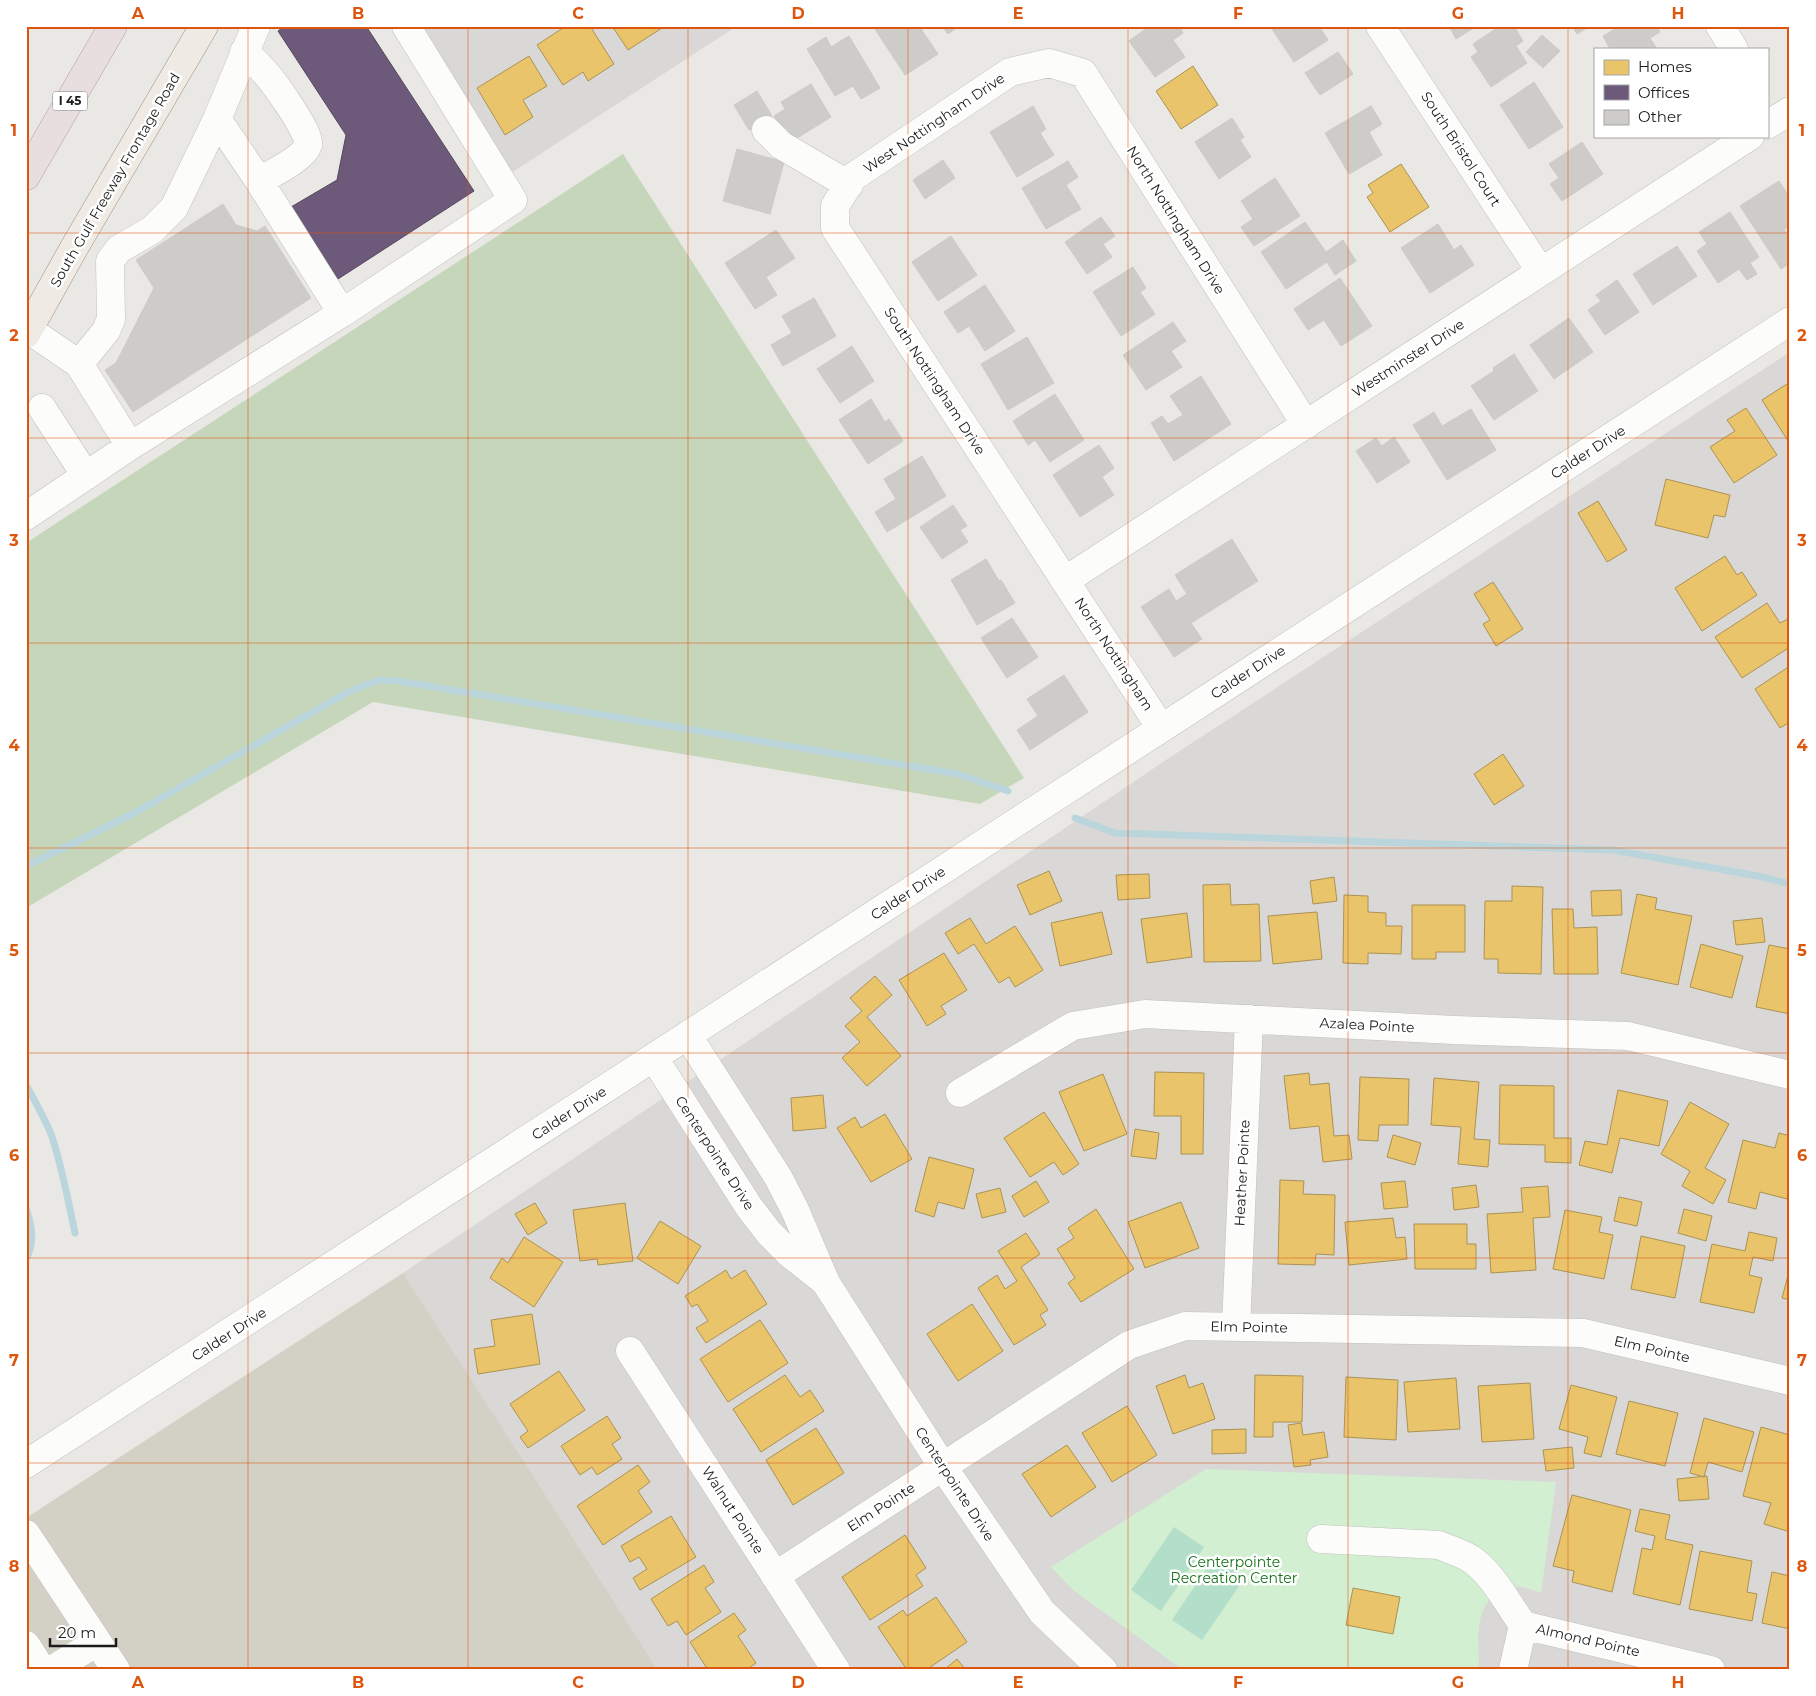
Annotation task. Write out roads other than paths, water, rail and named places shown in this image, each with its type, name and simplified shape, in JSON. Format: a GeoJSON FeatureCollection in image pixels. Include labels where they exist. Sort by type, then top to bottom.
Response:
{"type":"FeatureCollection","features":[{"type":"Feature","properties":{"kind":"highway","name":"I 45"},"geometry":{"type":"LineString","coordinates":[[26,176],[113,26]]}},
{"type":"Feature","properties":{"kind":"main road","name":"South Gulf Freeway Frontage Road"},"geometry":{"type":"LineString","coordinates":[[27,332],[204,26]]}},
{"type":"Feature","properties":{"kind":"street"},"geometry":{"type":"LineString","coordinates":[[79,364],[106,331],[112,319],[110,262],[119,249],[152,230],[174,208],[217,119],[256,26]]}},
{"type":"Feature","properties":{"kind":"street"},"geometry":{"type":"LineString","coordinates":[[26,516],[130,446],[342,313],[513,200],[406,26]]}},
{"type":"Feature","properties":{"kind":"street","name":"South Bristol Court"},"geometry":{"type":"LineString","coordinates":[[1380,26],[1541,272]]}},
{"type":"Feature","properties":{"kind":"street"},"geometry":{"type":"LineString","coordinates":[[1720,26],[1733,48]]}},
{"type":"Feature","properties":{"kind":"street"},"geometry":{"type":"LineString","coordinates":[[244,52],[261,68],[281,94],[309,140],[305,151],[259,182]]}},
{"type":"Feature","properties":{"kind":"street","name":"North Nottingham Drive"},"geometry":{"type":"LineString","coordinates":[[1016,71],[1048,63],[1083,73],[1306,425]]}},
{"type":"Feature","properties":{"kind":"street","name":"West Nottingham Drive"},"geometry":{"type":"LineString","coordinates":[[851,181],[1010,72],[1016,71]]}},
{"type":"Feature","properties":{"kind":"street"},"geometry":{"type":"LineString","coordinates":[[217,119],[342,313]]}},
{"type":"Feature","properties":{"kind":"street"},"geometry":{"type":"LineString","coordinates":[[766,130],[781,145],[851,181]]}},
{"type":"Feature","properties":{"kind":"street","name":"Westminster Drive"},"geometry":{"type":"LineString","coordinates":[[1066,580],[1747,138]]}},
{"type":"Feature","properties":{"kind":"street","name":"South Nottingham Drive"},"geometry":{"type":"LineString","coordinates":[[851,181],[835,206],[835,228],[1066,580]]}},
{"type":"Feature","properties":{"kind":"street","name":"Calder Drive"},"geometry":{"type":"LineString","coordinates":[[26,1464],[1790,321]]}},
{"type":"Feature","properties":{"kind":"street"},"geometry":{"type":"LineString","coordinates":[[27,332],[79,364],[130,446]]}},
{"type":"Feature","properties":{"kind":"street"},"geometry":{"type":"LineString","coordinates":[[42,408],[86,476]]}},
{"type":"Feature","properties":{"kind":"street","name":"North Nottingham"},"geometry":{"type":"LineString","coordinates":[[1066,580],[1161,728]]}},
{"type":"Feature","properties":{"kind":"street","name":"Azalea Pointe"},"geometry":{"type":"LineString","coordinates":[[960,1093],[1073,1026],[1145,1014],[1628,1036],[1790,1075]]}},
{"type":"Feature","properties":{"kind":"street","name":"Heather Pointe"},"geometry":{"type":"LineString","coordinates":[[1236,1327],[1249,1019]]}},
{"type":"Feature","properties":{"kind":"street","name":"Centerpointe Drive"},"geometry":{"type":"LineString","coordinates":[[688,1036],[778,1177],[795,1210],[826,1283],[943,1467],[1042,1612],[1103,1670]]}},
{"type":"Feature","properties":{"kind":"street","name":"Centerpointe Drive"},"geometry":{"type":"LineString","coordinates":[[654,1058],[748,1207],[768,1233],[826,1283]]}},
{"type":"Feature","properties":{"kind":"street","name":"Elm Pointe"},"geometry":{"type":"LineString","coordinates":[[775,1576],[1129,1345],[1185,1326],[1583,1333],[1790,1381]]}},
{"type":"Feature","properties":{"kind":"street","name":"Walnut Pointe"},"geometry":{"type":"LineString","coordinates":[[630,1351],[836,1670]]}},
{"type":"Feature","properties":{"kind":"street"},"geometry":{"type":"LineString","coordinates":[[26,1534],[116,1670]]}},
{"type":"Feature","properties":{"kind":"street"},"geometry":{"type":"LineString","coordinates":[[1320,1539],[1439,1545],[1474,1561],[1493,1582],[1523,1625],[1513,1670]]}},
{"type":"Feature","properties":{"kind":"street","name":"Almond Pointe"},"geometry":{"type":"LineString","coordinates":[[1523,1625],[1711,1670]]}},
{"type":"Feature","properties":{"kind":"street"},"geometry":{"type":"LineString","coordinates":[[52,1670],[97,1642]]}},
{"type":"Feature","properties":{"kind":"street"},"geometry":{"type":"LineString","coordinates":[[26,1645],[42,1670]]}},
{"type":"Feature","properties":{"kind":"water"},"geometry":{"type":"Polygon","coordinates":[[[26,1196],[34,1223],[35,1240],[31,1257],[26,1266],[26,1196]]]}},
{"type":"Feature","properties":{"kind":"waterway"},"geometry":{"type":"LineString","coordinates":[[26,866],[131,815],[350,691],[379,680],[398,681],[958,774],[1008,791]]}},
{"type":"Feature","properties":{"kind":"waterway"},"geometry":{"type":"LineString","coordinates":[[1075,818],[1115,833],[1613,850],[1758,876],[1790,884]]}},
{"type":"Feature","properties":{"kind":"waterway"},"geometry":{"type":"LineString","coordinates":[[26,1085],[42,1115],[55,1146],[75,1233]]}},
{"type":"Feature","properties":{"kind":"park label","name":"Centerpointe Recreation Center"},"geometry":{"type":"Point","coordinates":[1234,1570]}}]}
